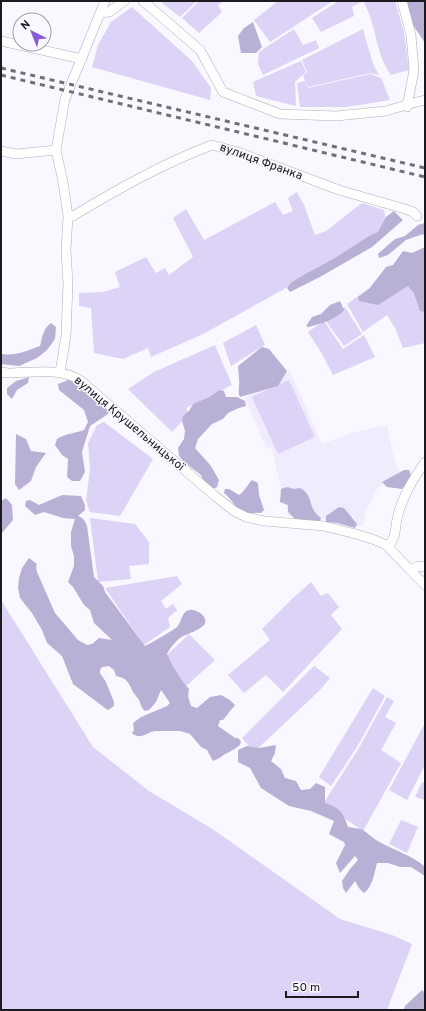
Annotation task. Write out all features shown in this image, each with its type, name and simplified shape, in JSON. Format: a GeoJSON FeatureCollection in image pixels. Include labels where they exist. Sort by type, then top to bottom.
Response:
{"type":"FeatureCollection","features":[{"type":"Feature","properties":{"kind":"street","name":"вулиця Крушельницької"},"geometry":{"type":"LineString","coordinates":[[105,1],[65,100],[56,150],[68,216],[66,250],[68,284],[66,336],[60,372],[71,374],[80,380],[234,511],[242,515],[264,521],[324,526],[375,540],[388,547],[425,585]]}},
{"type":"Feature","properties":{"kind":"street"},"geometry":{"type":"LineString","coordinates":[[100,13],[110,12],[124,1]]}},
{"type":"Feature","properties":{"kind":"street"},"geometry":{"type":"LineString","coordinates":[[143,1],[200,50],[223,92],[280,114],[336,116],[386,111],[425,100]]}},
{"type":"Feature","properties":{"kind":"street"},"geometry":{"type":"LineString","coordinates":[[402,1],[411,35],[414,70],[408,106]]}},
{"type":"Feature","properties":{"kind":"street"},"geometry":{"type":"LineString","coordinates":[[1,42],[82,59]]}},
{"type":"Feature","properties":{"kind":"street","name":"вулиця Франка"},"geometry":{"type":"LineString","coordinates":[[68,216],[73,216],[142,177],[212,145],[238,152],[339,190],[405,209],[413,212],[417,216]]}},
{"type":"Feature","properties":{"kind":"street"},"geometry":{"type":"LineString","coordinates":[[1,151],[16,154],[56,150]]}},
{"type":"Feature","properties":{"kind":"street"},"geometry":{"type":"LineString","coordinates":[[1,372],[8,374],[60,372]]}},
{"type":"Feature","properties":{"kind":"street"},"geometry":{"type":"LineString","coordinates":[[388,547],[394,539],[398,515],[407,491],[425,462]]}},
{"type":"Feature","properties":{"kind":"street"},"geometry":{"type":"LineString","coordinates":[[411,570],[418,566],[425,567]]}},
{"type":"Feature","properties":{"kind":"shaded area"},"geometry":{"type":"Polygon","coordinates":[[[165,1],[197,1],[180,17],[162,3],[165,1]]]}},
{"type":"Feature","properties":{"kind":"shaded area"},"geometry":{"type":"Polygon","coordinates":[[[199,1],[223,1],[218,5],[222,12],[199,33],[182,18],[199,1]]]}},
{"type":"Feature","properties":{"kind":"shaded area"},"geometry":{"type":"Polygon","coordinates":[[[278,1],[333,1],[270,42],[254,20],[278,1]]]}},
{"type":"Feature","properties":{"kind":"shaded area"},"geometry":{"type":"Polygon","coordinates":[[[338,1],[361,2],[352,7],[354,16],[321,32],[312,18],[338,1]]]}},
{"type":"Feature","properties":{"kind":"shaded area"},"geometry":{"type":"Polygon","coordinates":[[[363,1],[395,1],[404,32],[409,70],[391,75],[382,58],[368,10],[363,1]]]}},
{"type":"Feature","properties":{"kind":"shaded area"},"geometry":{"type":"Polygon","coordinates":[[[425,1],[425,43],[413,25],[411,16],[402,2],[425,1]]]}},
{"type":"Feature","properties":{"kind":"shaded area"},"geometry":{"type":"Polygon","coordinates":[[[132,7],[192,61],[211,88],[210,100],[92,67],[98,45],[111,22],[132,7]]]}},
{"type":"Feature","properties":{"kind":"shaded area"},"geometry":{"type":"Polygon","coordinates":[[[253,22],[262,47],[256,53],[241,53],[238,36],[244,28],[253,22]]]}},
{"type":"Feature","properties":{"kind":"shaded area"},"geometry":{"type":"Polygon","coordinates":[[[294,29],[303,45],[316,40],[319,48],[263,75],[258,64],[259,52],[294,29]]]}},
{"type":"Feature","properties":{"kind":"shaded area"},"geometry":{"type":"Polygon","coordinates":[[[363,29],[373,64],[379,75],[370,73],[308,87],[303,76],[307,72],[302,60],[363,29]]]}},
{"type":"Feature","properties":{"kind":"shaded area"},"geometry":{"type":"Polygon","coordinates":[[[301,61],[306,72],[295,82],[296,106],[256,96],[253,82],[301,61]]]}},
{"type":"Feature","properties":{"kind":"shaded area"},"geometry":{"type":"Polygon","coordinates":[[[370,74],[381,78],[390,100],[346,107],[300,107],[297,83],[305,81],[308,88],[370,74]]]}},
{"type":"Feature","properties":{"kind":"shaded area"},"geometry":{"type":"Polygon","coordinates":[[[297,192],[304,205],[315,235],[326,231],[362,203],[384,210],[386,221],[379,233],[342,257],[203,334],[151,357],[148,348],[123,359],[94,353],[91,308],[79,306],[79,293],[103,292],[120,287],[115,272],[146,257],[156,273],[165,268],[169,275],[193,257],[173,218],[186,209],[204,240],[275,202],[283,215],[293,211],[288,198],[297,192]]]}},
{"type":"Feature","properties":{"kind":"shaded area"},"geometry":{"type":"Polygon","coordinates":[[[394,211],[403,220],[372,247],[320,277],[290,292],[287,288],[291,283],[300,277],[378,232],[386,217],[394,211]]]}},
{"type":"Feature","properties":{"kind":"shaded area"},"geometry":{"type":"Polygon","coordinates":[[[425,223],[425,237],[423,234],[406,240],[388,255],[379,258],[378,254],[395,239],[405,236],[418,225],[425,223]]]}},
{"type":"Feature","properties":{"kind":"shaded area"},"geometry":{"type":"Polygon","coordinates":[[[425,247],[425,312],[420,311],[414,293],[408,286],[378,305],[359,301],[358,297],[369,289],[386,267],[393,265],[403,251],[412,253],[425,247]]]}},
{"type":"Feature","properties":{"kind":"shaded area"},"geometry":{"type":"Polygon","coordinates":[[[413,283],[425,316],[425,343],[403,348],[395,328],[387,315],[363,332],[347,304],[368,289],[413,283]]]}},
{"type":"Feature","properties":{"kind":"shaded area"},"geometry":{"type":"Polygon","coordinates":[[[340,301],[344,310],[337,316],[328,321],[309,327],[306,326],[312,317],[321,314],[330,305],[340,301]]]}},
{"type":"Feature","properties":{"kind":"shaded area"},"geometry":{"type":"Polygon","coordinates":[[[345,307],[362,334],[344,346],[326,321],[345,307]]]}},
{"type":"Feature","properties":{"kind":"shaded area"},"geometry":{"type":"Polygon","coordinates":[[[324,321],[343,349],[364,335],[375,357],[333,375],[308,332],[324,321]]]}},
{"type":"Feature","properties":{"kind":"shaded area"},"geometry":{"type":"Polygon","coordinates":[[[51,323],[56,327],[55,339],[47,350],[37,358],[19,366],[1,364],[1,354],[16,354],[40,346],[42,336],[48,325],[51,323]]]}},
{"type":"Feature","properties":{"kind":"shaded area"},"geometry":{"type":"Polygon","coordinates":[[[256,325],[265,345],[231,366],[223,343],[256,325]]]}},
{"type":"Feature","properties":{"kind":"shaded area"},"geometry":{"type":"Polygon","coordinates":[[[215,345],[232,385],[186,408],[189,414],[172,432],[128,389],[154,372],[215,345]]]}},
{"type":"Feature","properties":{"kind":"shaded area"},"geometry":{"type":"Polygon","coordinates":[[[262,347],[269,349],[287,371],[278,386],[240,397],[238,366],[262,347]]]}},
{"type":"Feature","properties":{"kind":"shaded area"},"geometry":{"type":"Polygon","coordinates":[[[290,371],[322,444],[352,433],[387,425],[394,459],[400,471],[397,477],[378,487],[367,509],[363,525],[356,526],[322,519],[288,516],[271,447],[266,448],[245,398],[290,371]]]}},
{"type":"Feature","properties":{"kind":"shaded area"},"geometry":{"type":"Polygon","coordinates":[[[29,377],[28,383],[17,390],[12,399],[7,394],[7,388],[16,381],[29,377]]]}},
{"type":"Feature","properties":{"kind":"shaded area"},"geometry":{"type":"Polygon","coordinates":[[[68,380],[86,388],[101,401],[109,412],[90,426],[82,452],[85,472],[80,481],[72,481],[67,477],[68,459],[62,455],[55,445],[57,439],[84,430],[88,422],[84,410],[59,390],[58,384],[68,380]]]}},
{"type":"Feature","properties":{"kind":"shaded area"},"geometry":{"type":"Polygon","coordinates":[[[289,380],[315,437],[278,454],[252,397],[289,380]]]}},
{"type":"Feature","properties":{"kind":"shaded area"},"geometry":{"type":"Polygon","coordinates":[[[220,390],[224,391],[226,397],[237,397],[245,401],[246,406],[228,413],[223,419],[212,424],[198,439],[195,448],[211,466],[219,480],[217,487],[211,490],[204,483],[201,475],[184,462],[179,456],[178,448],[184,439],[185,431],[182,421],[183,416],[189,411],[193,404],[220,390]]]}},
{"type":"Feature","properties":{"kind":"shaded area"},"geometry":{"type":"Polygon","coordinates":[[[104,422],[153,459],[120,516],[90,512],[86,501],[90,469],[88,443],[97,425],[104,422]]]}},
{"type":"Feature","properties":{"kind":"shaded area"},"geometry":{"type":"Polygon","coordinates":[[[16,434],[26,439],[31,451],[46,453],[36,467],[31,481],[19,490],[15,484],[16,434]]]}},
{"type":"Feature","properties":{"kind":"shaded area"},"geometry":{"type":"Polygon","coordinates":[[[404,470],[409,470],[412,477],[402,489],[387,487],[382,482],[404,470]]]}},
{"type":"Feature","properties":{"kind":"shaded area"},"geometry":{"type":"Polygon","coordinates":[[[252,480],[258,483],[259,495],[264,510],[261,513],[248,514],[241,511],[224,493],[225,489],[229,489],[239,495],[252,480]]]}},
{"type":"Feature","properties":{"kind":"shaded area"},"geometry":{"type":"Polygon","coordinates":[[[287,487],[294,489],[300,488],[305,491],[316,514],[321,518],[320,521],[296,520],[288,512],[288,505],[280,502],[281,489],[287,487]]]}},
{"type":"Feature","properties":{"kind":"shaded area"},"geometry":{"type":"Polygon","coordinates":[[[62,495],[81,496],[85,505],[85,510],[78,516],[84,520],[87,526],[94,577],[103,586],[105,592],[145,646],[177,627],[186,611],[192,610],[199,612],[204,617],[205,623],[203,626],[196,631],[181,637],[167,654],[176,672],[189,689],[188,696],[191,706],[197,708],[210,697],[221,695],[235,705],[223,720],[220,720],[218,726],[241,741],[240,745],[236,748],[213,761],[207,750],[201,747],[190,734],[180,731],[155,731],[141,736],[135,735],[132,733],[134,730],[133,723],[141,717],[167,706],[170,703],[161,690],[156,702],[149,710],[145,711],[127,681],[116,676],[114,670],[109,666],[102,667],[100,670],[100,673],[106,682],[114,702],[114,706],[108,710],[73,684],[62,656],[47,643],[42,630],[32,613],[20,598],[18,588],[22,568],[29,558],[37,564],[37,572],[55,613],[78,640],[87,645],[92,644],[99,638],[112,640],[94,623],[90,610],[84,605],[73,587],[68,582],[74,566],[74,556],[71,546],[71,532],[75,519],[63,518],[44,512],[35,515],[25,506],[26,501],[30,500],[39,505],[62,495]]]}},
{"type":"Feature","properties":{"kind":"shaded area"},"geometry":{"type":"Polygon","coordinates":[[[6,498],[12,505],[13,520],[1,534],[1,501],[6,498]]]}},
{"type":"Feature","properties":{"kind":"shaded area"},"geometry":{"type":"Polygon","coordinates":[[[339,507],[344,508],[357,524],[355,528],[337,523],[326,522],[326,516],[339,507]]]}},
{"type":"Feature","properties":{"kind":"shaded area"},"geometry":{"type":"Polygon","coordinates":[[[90,518],[135,524],[149,542],[149,564],[129,566],[131,579],[98,582],[90,518]]]}},
{"type":"Feature","properties":{"kind":"shaded area"},"geometry":{"type":"Polygon","coordinates":[[[177,576],[182,584],[161,601],[166,609],[173,604],[177,610],[168,618],[170,627],[144,645],[105,588],[177,576]]]}},
{"type":"Feature","properties":{"kind":"shaded area"},"geometry":{"type":"Polygon","coordinates":[[[311,582],[321,596],[328,593],[339,607],[331,615],[342,629],[283,692],[266,675],[244,693],[228,675],[270,640],[262,629],[311,582]]]}},
{"type":"Feature","properties":{"kind":"shaded area"},"geometry":{"type":"Polygon","coordinates":[[[1,600],[93,747],[149,791],[214,830],[340,919],[392,935],[412,944],[387,1010],[1,1010],[1,600]]]}},
{"type":"Feature","properties":{"kind":"shaded area"},"geometry":{"type":"Polygon","coordinates":[[[189,634],[215,660],[186,686],[165,662],[165,657],[189,634]]]}},
{"type":"Feature","properties":{"kind":"shaded area"},"geometry":{"type":"Polygon","coordinates":[[[314,666],[330,678],[319,691],[254,752],[242,738],[314,666]]]}},
{"type":"Feature","properties":{"kind":"shaded area"},"geometry":{"type":"Polygon","coordinates":[[[373,688],[385,696],[357,747],[331,786],[319,777],[373,688]]]}},
{"type":"Feature","properties":{"kind":"shaded area"},"geometry":{"type":"Polygon","coordinates":[[[387,697],[394,701],[385,717],[396,723],[381,750],[401,763],[363,831],[323,804],[359,748],[387,697]]]}},
{"type":"Feature","properties":{"kind":"shaded area"},"geometry":{"type":"Polygon","coordinates":[[[425,723],[425,765],[407,800],[389,790],[425,723]]]}},
{"type":"Feature","properties":{"kind":"shaded area"},"geometry":{"type":"Polygon","coordinates":[[[276,745],[275,753],[271,761],[281,769],[285,778],[296,781],[301,790],[310,789],[316,783],[325,787],[325,803],[340,811],[348,827],[363,830],[374,839],[408,855],[425,867],[425,876],[411,867],[400,867],[388,863],[377,863],[373,880],[364,893],[355,881],[346,893],[343,888],[342,881],[358,860],[355,856],[340,873],[336,863],[345,845],[344,842],[329,834],[334,821],[311,811],[289,806],[261,788],[250,768],[238,762],[238,750],[247,746],[259,748],[276,745]]]}},
{"type":"Feature","properties":{"kind":"shaded area"},"geometry":{"type":"Polygon","coordinates":[[[422,782],[425,783],[425,800],[415,797],[422,782]]]}},
{"type":"Feature","properties":{"kind":"shaded area"},"geometry":{"type":"Polygon","coordinates":[[[401,820],[418,827],[407,853],[389,844],[401,820]]]}},
{"type":"Feature","properties":{"kind":"shaded area"},"geometry":{"type":"Polygon","coordinates":[[[422,990],[425,993],[425,1010],[404,1010],[405,1006],[422,990]]]}},
{"type":"Feature","properties":{"kind":"railway"},"geometry":{"type":"LineString","coordinates":[[1,68],[425,168]]}},
{"type":"Feature","properties":{"kind":"railway"},"geometry":{"type":"LineString","coordinates":[[1,75],[425,177]]}}]}
